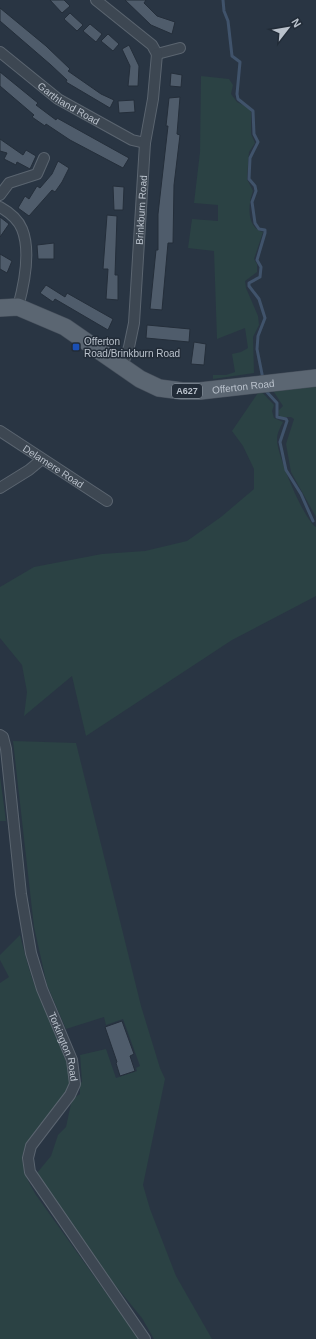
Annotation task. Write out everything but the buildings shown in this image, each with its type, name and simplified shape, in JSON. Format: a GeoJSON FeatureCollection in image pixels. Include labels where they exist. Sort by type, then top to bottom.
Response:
{"type":"FeatureCollection","features":[{"type":"Feature","properties":{"kind":"main road","name":"Offerton Road"},"geometry":{"type":"LineString","coordinates":[[0,308],[18,307],[64,327],[140,379],[159,388],[182,391],[316,378]]}},
{"type":"Feature","properties":{"kind":"street"},"geometry":{"type":"LineString","coordinates":[[96,0],[152,45],[157,54],[180,48]]}},
{"type":"Feature","properties":{"kind":"street","name":"Garthland Road"},"geometry":{"type":"LineString","coordinates":[[0,52],[58,99],[132,140],[145,143]]}},
{"type":"Feature","properties":{"kind":"street","name":"Brinkburn Road"},"geometry":{"type":"LineString","coordinates":[[122,366],[129,347],[134,323],[145,143],[153,99],[157,54]]}},
{"type":"Feature","properties":{"kind":"street"},"geometry":{"type":"LineString","coordinates":[[0,196],[9,183],[37,174],[42,167],[44,158]]}},
{"type":"Feature","properties":{"kind":"street"},"geometry":{"type":"LineString","coordinates":[[0,207],[15,218],[22,228],[25,240],[25,275],[18,307]]}},
{"type":"Feature","properties":{"kind":"street","name":"Delamere Road"},"geometry":{"type":"LineString","coordinates":[[0,432],[41,460],[107,501]]}},
{"type":"Feature","properties":{"kind":"street"},"geometry":{"type":"LineString","coordinates":[[0,488],[29,470],[41,460]]}},
{"type":"Feature","properties":{"kind":"street","name":"Torkington Road"},"geometry":{"type":"LineString","coordinates":[[0,735],[3,737],[6,749],[22,894],[31,953],[42,989],[72,1060],[75,1084],[70,1095],[31,1146],[28,1158],[30,1172],[145,1339]]}},
{"type":"Feature","properties":{"kind":"green space"},"geometry":{"type":"Polygon","coordinates":[[[201,76],[229,79],[233,85],[231,94],[237,102],[249,108],[251,112],[251,134],[255,143],[249,152],[247,179],[253,191],[249,208],[251,220],[254,226],[257,230],[263,232],[254,259],[257,264],[257,272],[245,281],[246,288],[258,316],[259,325],[253,337],[254,373],[213,379],[213,375],[226,375],[235,372],[232,354],[241,352],[248,348],[245,328],[217,339],[214,251],[188,248],[192,219],[218,221],[218,205],[194,203],[200,152],[201,76]]]}},
{"type":"Feature","properties":{"kind":"green space"},"geometry":{"type":"Polygon","coordinates":[[[316,386],[316,517],[291,472],[286,444],[294,419],[291,417],[280,417],[278,411],[283,406],[272,389],[316,386]]]}},
{"type":"Feature","properties":{"kind":"green space"},"geometry":{"type":"Polygon","coordinates":[[[260,390],[274,405],[272,411],[274,418],[283,422],[278,433],[277,440],[281,459],[298,500],[311,522],[316,527],[316,596],[232,640],[86,736],[72,676],[24,716],[27,692],[22,665],[0,638],[0,587],[34,567],[102,554],[145,551],[187,541],[221,517],[254,489],[254,469],[243,446],[232,431],[260,390]]]}},
{"type":"Feature","properties":{"kind":"green space"},"geometry":{"type":"Polygon","coordinates":[[[13,741],[76,743],[141,1006],[160,1068],[165,1079],[143,1185],[150,1209],[176,1276],[212,1339],[154,1339],[142,1318],[106,1274],[37,1173],[51,1156],[58,1135],[66,1127],[72,1099],[80,1094],[80,1083],[82,1082],[80,1055],[106,1049],[116,1078],[137,1071],[136,1068],[140,1066],[123,1019],[106,1025],[104,1017],[66,1029],[47,985],[34,927],[13,741]]]}},
{"type":"Feature","properties":{"kind":"green space"},"geometry":{"type":"Polygon","coordinates":[[[0,776],[6,821],[0,821],[0,776]]]}},
{"type":"Feature","properties":{"kind":"green space"},"geometry":{"type":"Polygon","coordinates":[[[20,935],[35,987],[65,1055],[69,1068],[70,1080],[66,1095],[36,1130],[25,1148],[23,1157],[24,1168],[28,1180],[36,1195],[139,1339],[0,1339],[0,983],[9,977],[0,960],[0,955],[20,935]]]}},
{"type":"Feature","properties":{"kind":"waterway"},"geometry":{"type":"LineString","coordinates":[[223,0],[224,11],[228,21],[232,56],[240,62],[237,94],[238,99],[253,111],[254,134],[258,142],[250,158],[249,179],[255,186],[256,191],[252,202],[255,223],[259,229],[265,230],[265,233],[257,260],[261,267],[260,277],[249,283],[249,286],[259,299],[265,318],[258,336],[257,349],[263,379]]}},
{"type":"Feature","properties":{"kind":"waterway"},"geometry":{"type":"LineString","coordinates":[[265,390],[277,403],[277,417],[286,419],[287,421],[280,442],[286,470],[301,494],[313,521]]}},
{"type":"Feature","properties":{"kind":"place","name":"Offerton Road/Brinkburn Road"},"geometry":{"type":"Point","coordinates":[76,347]}}]}
